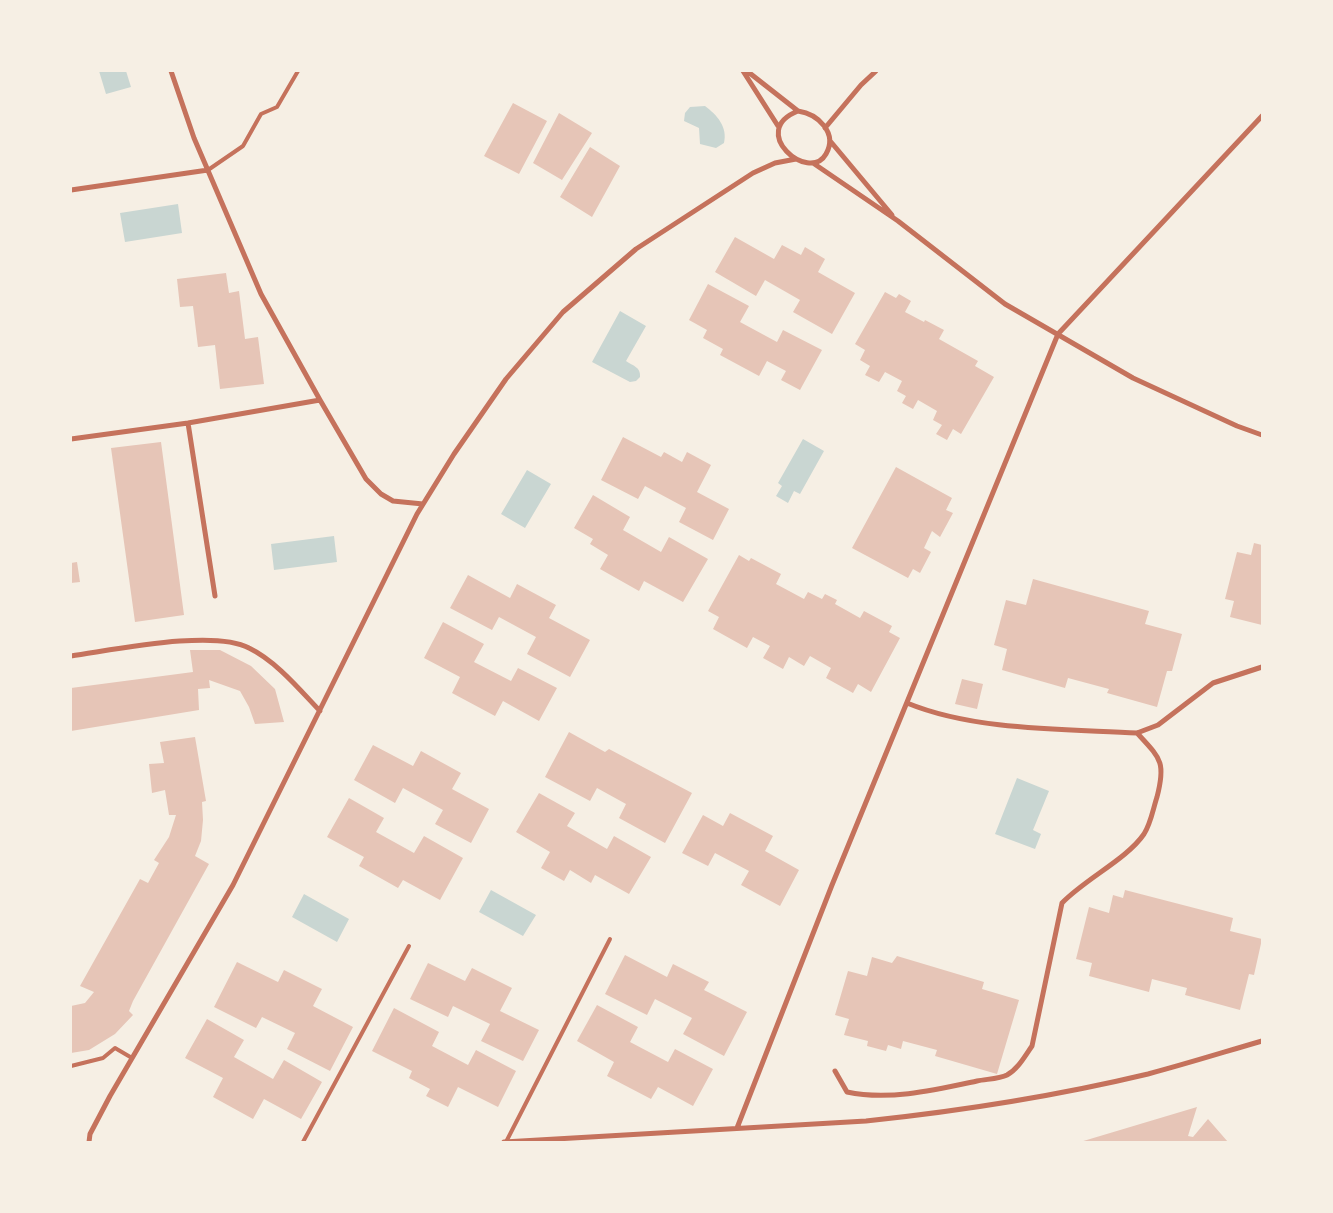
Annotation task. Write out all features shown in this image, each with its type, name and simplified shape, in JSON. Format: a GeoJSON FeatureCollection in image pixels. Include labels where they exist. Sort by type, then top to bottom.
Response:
{"type":"FeatureCollection","features":[{"type":"Feature","properties":{"kind":"street"},"geometry":{"type":"LineString","coordinates":[[171,71],[194,138],[261,294],[320,400],[366,479],[380,494],[393,502],[423,504]]}},
{"type":"Feature","properties":{"kind":"street"},"geometry":{"type":"LineString","coordinates":[[743,71],[778,126],[781,142],[786,152],[804,163],[814,164],[898,221],[1005,304],[1133,378],[1237,426],[1262,435]]}},
{"type":"Feature","properties":{"kind":"street"},"geometry":{"type":"LineString","coordinates":[[747,71],[798,111],[810,113],[819,119],[831,142],[898,221]]}},
{"type":"Feature","properties":{"kind":"street"},"geometry":{"type":"LineString","coordinates":[[825,128],[861,85],[876,71]]}},
{"type":"Feature","properties":{"kind":"street"},"geometry":{"type":"LineString","coordinates":[[778,126],[788,115],[798,111]]}},
{"type":"Feature","properties":{"kind":"street"},"geometry":{"type":"LineString","coordinates":[[737,1128],[907,703],[1058,334],[1262,116]]}},
{"type":"Feature","properties":{"kind":"street"},"geometry":{"type":"LineString","coordinates":[[814,164],[826,156],[831,142]]}},
{"type":"Feature","properties":{"kind":"street"},"geometry":{"type":"LineString","coordinates":[[89,1142],[98,1118],[233,885],[423,504],[454,454],[506,379],[563,312],[636,249],[753,173],[775,163],[796,159]]}},
{"type":"Feature","properties":{"kind":"street"},"geometry":{"type":"LineString","coordinates":[[71,190],[208,170]]}},
{"type":"Feature","properties":{"kind":"street"},"geometry":{"type":"LineString","coordinates":[[71,439],[188,423],[320,400]]}},
{"type":"Feature","properties":{"kind":"street"},"geometry":{"type":"LineString","coordinates":[[188,423],[215,596]]}},
{"type":"Feature","properties":{"kind":"street"},"geometry":{"type":"LineString","coordinates":[[71,656],[200,639],[229,641],[250,648],[288,678],[320,712]]}},
{"type":"Feature","properties":{"kind":"street"},"geometry":{"type":"LineString","coordinates":[[907,703],[927,711],[975,722],[1137,733],[1158,725],[1213,683],[1262,667]]}},
{"type":"Feature","properties":{"kind":"street"},"geometry":{"type":"LineString","coordinates":[[835,1071],[847,1092],[864,1096],[885,1096],[944,1088],[1007,1075],[1019,1066],[1032,1046],[1062,904],[1072,893],[1136,844],[1145,833],[1151,820],[1163,774],[1156,753],[1137,733]]}},
{"type":"Feature","properties":{"kind":"street"},"geometry":{"type":"LineString","coordinates":[[505,1142],[866,1121],[1000,1103],[1148,1074],[1262,1041]]}},
{"type":"Feature","properties":{"kind":"lane"},"geometry":{"type":"LineString","coordinates":[[208,170],[243,146],[261,114],[277,107],[298,71]]}},
{"type":"Feature","properties":{"kind":"lane"},"geometry":{"type":"LineString","coordinates":[[505,1142],[610,939]]}},
{"type":"Feature","properties":{"kind":"lane"},"geometry":{"type":"LineString","coordinates":[[303,1142],[409,946]]}},
{"type":"Feature","properties":{"kind":"lane"},"geometry":{"type":"LineString","coordinates":[[71,1066],[103,1058],[115,1048],[132,1058]]}},
{"type":"Feature","properties":{"kind":"shaded area"},"geometry":{"type":"Polygon","coordinates":[[[99,71],[126,71],[131,87],[106,94],[99,71]]]}},
{"type":"Feature","properties":{"kind":"shaded area"},"geometry":{"type":"Polygon","coordinates":[[[705,106],[714,113],[723,127],[724,143],[716,148],[700,144],[699,128],[684,121],[685,113],[690,107],[705,106]]]}},
{"type":"Feature","properties":{"kind":"shaded area"},"geometry":{"type":"Polygon","coordinates":[[[178,204],[182,233],[125,242],[120,213],[178,204]]]}},
{"type":"Feature","properties":{"kind":"shaded area"},"geometry":{"type":"Polygon","coordinates":[[[620,311],[646,326],[626,361],[639,371],[640,377],[636,381],[630,382],[592,362],[620,311]]]}},
{"type":"Feature","properties":{"kind":"shaded area"},"geometry":{"type":"Polygon","coordinates":[[[803,439],[824,451],[800,494],[794,491],[788,503],[776,496],[782,486],[778,483],[803,439]]]}},
{"type":"Feature","properties":{"kind":"shaded area"},"geometry":{"type":"Polygon","coordinates":[[[527,470],[551,484],[525,528],[501,514],[527,470]]]}},
{"type":"Feature","properties":{"kind":"shaded area"},"geometry":{"type":"Polygon","coordinates":[[[334,536],[337,562],[274,570],[271,544],[334,536]]]}},
{"type":"Feature","properties":{"kind":"shaded area"},"geometry":{"type":"Polygon","coordinates":[[[1017,778],[1049,791],[1033,830],[1041,834],[1035,849],[995,834],[1017,778]]]}},
{"type":"Feature","properties":{"kind":"shaded area"},"geometry":{"type":"Polygon","coordinates":[[[491,890],[536,915],[523,936],[479,912],[491,890]]]}},
{"type":"Feature","properties":{"kind":"shaded area"},"geometry":{"type":"Polygon","coordinates":[[[304,894],[349,919],[337,942],[292,917],[304,894]]]}},
{"type":"Feature","properties":{"kind":"building"},"geometry":{"type":"Polygon","coordinates":[[[513,103],[547,121],[519,174],[484,156],[513,103]]]}},
{"type":"Feature","properties":{"kind":"building"},"geometry":{"type":"Polygon","coordinates":[[[559,113],[592,133],[562,180],[533,163],[559,113]]]}},
{"type":"Feature","properties":{"kind":"building"},"geometry":{"type":"Polygon","coordinates":[[[590,147],[620,166],[592,217],[560,197],[590,147]]]}},
{"type":"Feature","properties":{"kind":"building"},"geometry":{"type":"Polygon","coordinates":[[[735,237],[774,259],[782,245],[801,255],[805,247],[825,259],[818,272],[855,293],[832,334],[793,312],[800,300],[765,280],[756,296],[715,272],[735,237]]]}},
{"type":"Feature","properties":{"kind":"building"},"geometry":{"type":"Polygon","coordinates":[[[226,273],[229,293],[239,291],[245,339],[258,337],[264,384],[220,389],[215,345],[198,347],[193,306],[180,307],[177,279],[226,273]]]}},
{"type":"Feature","properties":{"kind":"building"},"geometry":{"type":"Polygon","coordinates":[[[708,284],[749,306],[740,322],[777,342],[783,330],[822,350],[800,390],[781,380],[786,371],[767,361],[759,376],[720,355],[723,349],[703,338],[707,330],[689,320],[708,284]]]}},
{"type":"Feature","properties":{"kind":"building"},"geometry":{"type":"Polygon","coordinates":[[[885,292],[896,298],[899,294],[911,301],[905,312],[944,330],[939,339],[978,361],[975,366],[994,377],[961,434],[953,429],[947,440],[936,434],[942,425],[933,420],[937,411],[918,400],[913,409],[902,403],[906,396],[897,391],[902,381],[885,372],[879,382],[865,375],[870,366],[860,360],[865,350],[855,344],[885,292]]]}},
{"type":"Feature","properties":{"kind":"building"},"geometry":{"type":"Polygon","coordinates":[[[623,437],[661,457],[664,452],[682,462],[687,452],[711,465],[697,492],[729,509],[713,540],[679,522],[686,508],[645,486],[638,499],[601,480],[623,437]]]}},
{"type":"Feature","properties":{"kind":"building"},"geometry":{"type":"Polygon","coordinates":[[[161,442],[184,615],[135,622],[111,448],[161,442]]]}},
{"type":"Feature","properties":{"kind":"building"},"geometry":{"type":"Polygon","coordinates":[[[896,467],[952,498],[946,510],[953,513],[940,537],[932,531],[924,548],[931,552],[920,573],[913,569],[908,578],[852,548],[896,467]]]}},
{"type":"Feature","properties":{"kind":"building"},"geometry":{"type":"Polygon","coordinates":[[[593,495],[630,517],[623,530],[661,552],[669,537],[708,559],[683,602],[644,581],[639,591],[600,569],[608,555],[590,544],[593,539],[574,528],[593,495]]]}},
{"type":"Feature","properties":{"kind":"building"},"geometry":{"type":"Polygon","coordinates":[[[1254,543],[1262,545],[1262,625],[1230,617],[1234,601],[1225,599],[1237,552],[1251,555],[1254,543]]]}},
{"type":"Feature","properties":{"kind":"building"},"geometry":{"type":"Polygon","coordinates":[[[739,555],[749,561],[751,558],[781,574],[776,584],[804,599],[808,592],[822,599],[825,594],[837,600],[835,604],[860,618],[864,611],[892,626],[889,632],[900,638],[871,692],[858,684],[853,693],[826,678],[831,668],[810,656],[804,666],[789,657],[783,669],[763,658],[770,646],[753,637],[747,648],[713,629],[719,617],[708,611],[739,555]]]}},
{"type":"Feature","properties":{"kind":"building"},"geometry":{"type":"Polygon","coordinates":[[[77,562],[80,582],[71,583],[71,563],[77,562]]]}},
{"type":"Feature","properties":{"kind":"building"},"geometry":{"type":"Polygon","coordinates":[[[468,575],[510,598],[517,584],[556,605],[549,618],[590,640],[570,677],[527,654],[536,637],[499,617],[492,630],[450,608],[468,575]]]}},
{"type":"Feature","properties":{"kind":"building"},"geometry":{"type":"Polygon","coordinates":[[[1033,579],[1149,611],[1145,624],[1182,634],[1172,671],[1167,671],[1157,707],[1107,693],[1109,689],[1068,678],[1065,688],[1002,670],[1007,649],[994,645],[1006,600],[1026,605],[1033,579]]]}},
{"type":"Feature","properties":{"kind":"building"},"geometry":{"type":"Polygon","coordinates":[[[443,622],[484,644],[474,662],[511,681],[518,668],[557,688],[539,721],[503,701],[495,716],[452,693],[460,677],[424,658],[443,622]]]}},
{"type":"Feature","properties":{"kind":"building"},"geometry":{"type":"Polygon","coordinates":[[[190,650],[220,650],[251,666],[275,689],[284,722],[255,724],[249,707],[240,691],[209,680],[210,688],[198,689],[199,710],[71,731],[71,688],[193,672],[190,650]]]}},
{"type":"Feature","properties":{"kind":"building"},"geometry":{"type":"Polygon","coordinates":[[[962,679],[983,684],[977,709],[955,704],[962,679]]]}},
{"type":"Feature","properties":{"kind":"building"},"geometry":{"type":"Polygon","coordinates":[[[569,732],[605,752],[609,749],[692,793],[665,843],[619,818],[626,804],[597,788],[590,801],[545,777],[569,732]]]}},
{"type":"Feature","properties":{"kind":"building"},"geometry":{"type":"Polygon","coordinates":[[[195,737],[206,801],[202,802],[201,841],[195,856],[209,864],[133,1001],[129,1011],[133,1015],[115,1034],[89,1050],[71,1053],[71,1006],[85,1003],[94,992],[80,986],[140,879],[148,883],[159,863],[154,860],[169,837],[176,815],[169,815],[165,790],[152,793],[149,764],[164,763],[160,742],[195,737]]]}},
{"type":"Feature","properties":{"kind":"building"},"geometry":{"type":"Polygon","coordinates":[[[373,745],[413,766],[421,751],[461,773],[452,789],[489,809],[471,843],[435,824],[443,810],[403,788],[395,803],[354,780],[373,745]]]}},
{"type":"Feature","properties":{"kind":"building"},"geometry":{"type":"Polygon","coordinates":[[[539,793],[575,813],[567,826],[607,849],[614,836],[651,857],[629,894],[595,875],[591,883],[570,870],[564,881],[541,868],[550,852],[516,832],[539,793]]]}},
{"type":"Feature","properties":{"kind":"building"},"geometry":{"type":"Polygon","coordinates":[[[349,798],[384,818],[376,832],[414,853],[424,836],[463,858],[440,900],[403,880],[398,888],[359,866],[364,857],[327,837],[349,798]]]}},
{"type":"Feature","properties":{"kind":"building"},"geometry":{"type":"Polygon","coordinates":[[[730,813],[773,836],[765,851],[799,870],[780,906],[741,885],[749,871],[715,853],[708,866],[682,853],[703,815],[723,826],[730,813]]]}},
{"type":"Feature","properties":{"kind":"building"},"geometry":{"type":"Polygon","coordinates":[[[1125,890],[1233,918],[1230,931],[1262,939],[1254,975],[1249,974],[1240,1010],[1185,995],[1187,988],[1152,979],[1149,992],[1089,976],[1092,963],[1076,959],[1089,907],[1109,913],[1113,895],[1123,898],[1125,890]]]}},
{"type":"Feature","properties":{"kind":"building"},"geometry":{"type":"Polygon","coordinates":[[[625,955],[667,977],[673,964],[709,982],[704,990],[747,1012],[724,1056],[683,1034],[692,1018],[655,999],[647,1015],[605,994],[625,955]]]}},
{"type":"Feature","properties":{"kind":"building"},"geometry":{"type":"Polygon","coordinates":[[[897,956],[984,982],[982,989],[1019,1000],[997,1074],[935,1056],[937,1050],[903,1041],[901,1049],[888,1045],[886,1051],[867,1046],[868,1041],[844,1035],[849,1019],[835,1015],[848,971],[867,976],[872,957],[892,963],[897,956]]]}},
{"type":"Feature","properties":{"kind":"building"},"geometry":{"type":"Polygon","coordinates":[[[237,962],[278,982],[284,970],[322,989],[313,1006],[353,1027],[330,1071],[287,1049],[295,1033],[262,1017],[256,1028],[214,1007],[237,962]]]}},
{"type":"Feature","properties":{"kind":"building"},"geometry":{"type":"Polygon","coordinates":[[[428,963],[465,981],[472,968],[512,988],[500,1011],[539,1030],[523,1061],[481,1041],[490,1024],[453,1006],[448,1017],[410,999],[428,963]]]}},
{"type":"Feature","properties":{"kind":"building"},"geometry":{"type":"Polygon","coordinates":[[[597,1005],[638,1027],[630,1042],[668,1062],[675,1049],[713,1069],[693,1106],[658,1087],[651,1099],[607,1076],[614,1062],[577,1041],[597,1005]]]}},
{"type":"Feature","properties":{"kind":"building"},"geometry":{"type":"Polygon","coordinates":[[[394,1008],[439,1032],[432,1046],[468,1065],[476,1050],[516,1071],[498,1107],[458,1087],[448,1107],[426,1096],[430,1089],[409,1078],[412,1071],[372,1051],[394,1008]]]}},
{"type":"Feature","properties":{"kind":"building"},"geometry":{"type":"Polygon","coordinates":[[[207,1019],[244,1040],[234,1057],[273,1079],[284,1060],[322,1082],[301,1119],[264,1099],[253,1119],[213,1097],[223,1078],[185,1058],[207,1019]]]}},
{"type":"Feature","properties":{"kind":"building"},"geometry":{"type":"Polygon","coordinates":[[[1197,1107],[1188,1136],[1193,1137],[1208,1119],[1228,1142],[1080,1142],[1197,1107]]]}}]}
